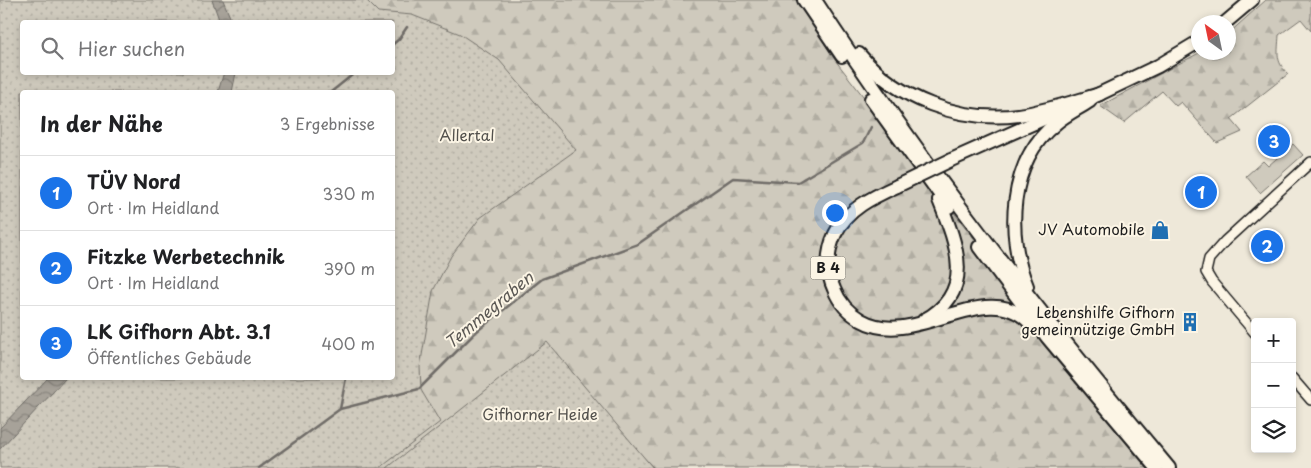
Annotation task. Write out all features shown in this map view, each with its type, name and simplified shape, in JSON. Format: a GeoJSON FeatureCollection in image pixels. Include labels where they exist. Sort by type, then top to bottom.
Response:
{"type":"FeatureCollection","features":[{"type":"Feature","properties":{"kind":"highway"},"geometry":{"type":"LineString","coordinates":[[804,0],[934,187],[1047,337],[1157,468]]}},
{"type":"Feature","properties":{"kind":"highway"},"geometry":{"type":"LineString","coordinates":[[815,0],[876,91],[942,182],[1034,303],[1168,468]]}},
{"type":"Feature","properties":{"kind":"highway"},"geometry":{"type":"LineString","coordinates":[[1234,15],[1252,0]]}},
{"type":"Feature","properties":{"kind":"highway"},"geometry":{"type":"LineString","coordinates":[[823,12],[879,76],[900,90],[946,109],[992,116],[1018,115],[1100,94]]}},
{"type":"Feature","properties":{"kind":"highway"},"geometry":{"type":"LineString","coordinates":[[1034,303],[1021,271],[1015,243],[1014,209],[1022,172],[1041,140],[1054,125],[1100,94],[1158,66],[1191,46]]}},
{"type":"Feature","properties":{"kind":"highway","name":"B 4"},"geometry":{"type":"LineString","coordinates":[[910,327],[886,328],[870,324],[856,316],[844,305],[835,292],[828,268],[832,242],[844,219],[866,202],[897,186],[1100,94]]}},
{"type":"Feature","properties":{"kind":"highway"},"geometry":{"type":"LineString","coordinates":[[910,327],[930,317],[941,308],[951,294],[958,278],[957,248],[934,187]]}},
{"type":"Feature","properties":{"kind":"highway"},"geometry":{"type":"LineString","coordinates":[[910,327],[975,309],[998,306],[1017,312],[1047,337]]}},
{"type":"Feature","properties":{"kind":"street"},"geometry":{"type":"LineString","coordinates":[[1251,328],[1212,282],[1206,272],[1209,259],[1225,241],[1311,162]]}},
{"type":"Feature","properties":{"kind":"street"},"geometry":{"type":"LineString","coordinates":[[1296,383],[1311,400]]}},
{"type":"Feature","properties":{"kind":"green space","name":"Allertal"},"geometry":{"type":"Polygon","coordinates":[[[0,0],[366,0],[378,12],[412,15],[460,34],[499,60],[576,150],[480,218],[451,256],[433,291],[420,367],[421,390],[440,422],[380,468],[0,468],[0,0]]]}},
{"type":"Feature","properties":{"kind":"green space"},"geometry":{"type":"Polygon","coordinates":[[[342,0],[797,0],[835,60],[1153,468],[654,468],[555,366],[492,468],[278,468],[389,380],[395,380],[395,90],[392,90],[392,75],[395,75],[395,20],[387,20],[342,0]]]}},
{"type":"Feature","properties":{"kind":"green space"},"geometry":{"type":"Polygon","coordinates":[[[1266,0],[1311,0],[1311,31],[1301,19],[1279,35],[1279,61],[1288,74],[1231,119],[1242,132],[1217,143],[1181,102],[1176,106],[1162,91],[1124,123],[1100,106],[1191,57],[1191,60],[1236,60],[1236,27],[1266,0]]]}},
{"type":"Feature","properties":{"kind":"green space"},"geometry":{"type":"Polygon","coordinates":[[[1293,144],[1303,155],[1260,193],[1246,176],[1263,161],[1268,166],[1293,144]]]}},
{"type":"Feature","properties":{"kind":"green space","name":"Gifhorner Heide"},"geometry":{"type":"Polygon","coordinates":[[[547,342],[653,468],[387,468],[547,342]]]}},
{"type":"Feature","properties":{"kind":"water"},"geometry":{"type":"Polygon","coordinates":[[[212,0],[223,0],[231,20],[219,20],[212,0]]]}},
{"type":"Feature","properties":{"kind":"water"},"geometry":{"type":"Polygon","coordinates":[[[223,75],[236,75],[232,90],[219,90],[223,75]]]}},
{"type":"Feature","properties":{"kind":"water"},"geometry":{"type":"Polygon","coordinates":[[[46,380],[64,380],[0,449],[0,428],[46,380]]]}},
{"type":"Feature","properties":{"kind":"waterway"},"geometry":{"type":"LineString","coordinates":[[395,42],[407,27]]}},
{"type":"Feature","properties":{"kind":"waterway"},"geometry":{"type":"LineString","coordinates":[[334,90],[352,75]]}},
{"type":"Feature","properties":{"kind":"waterway","name":"Temmegraben"},"geometry":{"type":"LineString","coordinates":[[259,468],[340,409],[419,389],[476,332],[542,279],[638,244],[733,178],[798,182],[863,143],[871,127]]}},
{"type":"Feature","properties":{"kind":"waterway"},"geometry":{"type":"LineString","coordinates":[[340,409],[346,380]]}},
{"type":"Feature","properties":{"kind":"place","name":"LK Gifhorn Abt. 3.1"},"geometry":{"type":"Point","coordinates":[1274,141]}},
{"type":"Feature","properties":{"kind":"place","name":"TÜV Nord"},"geometry":{"type":"Point","coordinates":[1201,192]}},
{"type":"Feature","properties":{"kind":"place","name":"JV Automobile"},"geometry":{"type":"Point","coordinates":[1160,230]}},
{"type":"Feature","properties":{"kind":"place","name":"Fitzke Werbetechnik"},"geometry":{"type":"Point","coordinates":[1267,246]}},
{"type":"Feature","properties":{"kind":"place","name":"Lebenshilfe Gifhorn gemeinnützige GmbH"},"geometry":{"type":"Point","coordinates":[1190,322]}}]}
